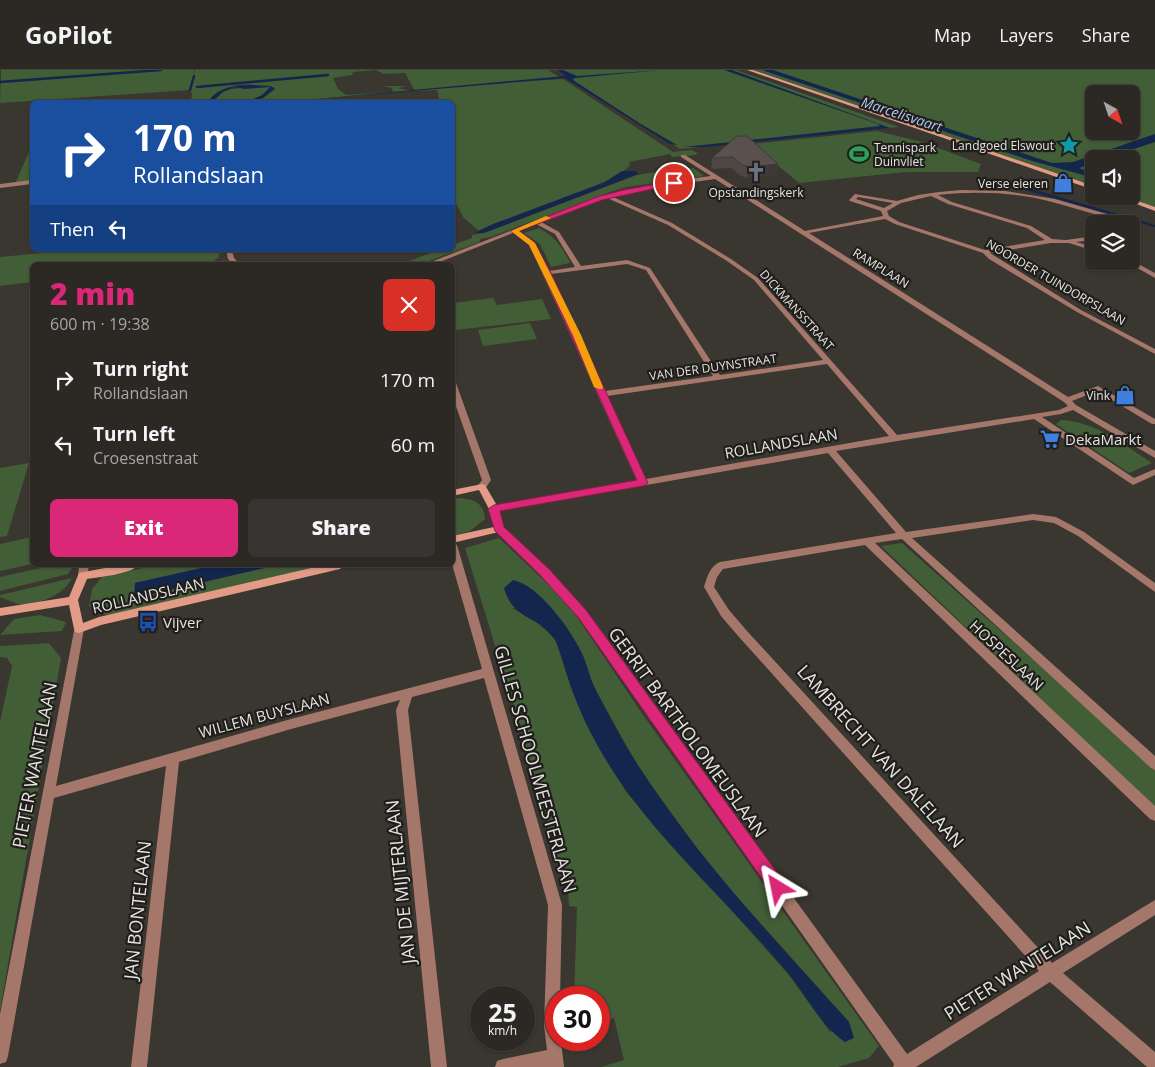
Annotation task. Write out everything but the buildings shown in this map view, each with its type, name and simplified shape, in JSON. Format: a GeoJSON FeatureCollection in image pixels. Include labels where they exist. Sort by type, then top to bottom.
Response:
{"type":"FeatureCollection","features":[{"type":"Feature","properties":{"kind":"street"},"geometry":{"type":"LineString","coordinates":[[749,70],[1085,185]]}},
{"type":"Feature","properties":{"kind":"street","name":"RAMPLAAN"},"geometry":{"type":"LineString","coordinates":[[683,156],[1070,403],[1155,455]]}},
{"type":"Feature","properties":{"kind":"street"},"geometry":{"type":"LineString","coordinates":[[434,262],[607,196],[659,185],[716,177]]}},
{"type":"Feature","properties":{"kind":"street"},"geometry":{"type":"LineString","coordinates":[[0,186],[30,182]]}},
{"type":"Feature","properties":{"kind":"street"},"geometry":{"type":"LineString","coordinates":[[884,210],[895,202],[932,194],[1006,192],[1042,198],[1097,215]]}},
{"type":"Feature","properties":{"kind":"street"},"geometry":{"type":"LineString","coordinates":[[932,194],[950,203],[1029,227],[1051,241]]}},
{"type":"Feature","properties":{"kind":"street"},"geometry":{"type":"LineString","coordinates":[[884,210],[852,200],[856,195],[895,202]]}},
{"type":"Feature","properties":{"kind":"street","name":"DICKMANSSTRAAT"},"geometry":{"type":"LineString","coordinates":[[607,196],[670,224],[756,279],[895,438]]}},
{"type":"Feature","properties":{"kind":"street"},"geometry":{"type":"LineString","coordinates":[[1140,204],[1155,209]]}},
{"type":"Feature","properties":{"kind":"street"},"geometry":{"type":"LineString","coordinates":[[802,232],[886,217],[884,210]]}},
{"type":"Feature","properties":{"kind":"street","name":"NOORDER TUINDORPSLAAN"},"geometry":{"type":"LineString","coordinates":[[886,217],[897,223],[985,252],[991,258],[1079,311],[1155,352]]}},
{"type":"Feature","properties":{"kind":"street"},"geometry":{"type":"LineString","coordinates":[[536,222],[557,233],[579,268]]}},
{"type":"Feature","properties":{"kind":"street"},"geometry":{"type":"LineString","coordinates":[[514,231],[532,243],[577,335],[643,483]]}},
{"type":"Feature","properties":{"kind":"street"},"geometry":{"type":"LineString","coordinates":[[1066,242],[1085,239]]}},
{"type":"Feature","properties":{"kind":"street"},"geometry":{"type":"LineString","coordinates":[[985,252],[1051,241],[1066,242],[1085,247]]}},
{"type":"Feature","properties":{"kind":"street"},"geometry":{"type":"LineString","coordinates":[[547,273],[627,262],[648,269],[718,378]]}},
{"type":"Feature","properties":{"kind":"street"},"geometry":{"type":"LineString","coordinates":[[1140,267],[1155,276]]}},
{"type":"Feature","properties":{"kind":"street","name":"VAN DER DUYNSTRAAT"},"geometry":{"type":"LineString","coordinates":[[602,394],[828,362]]}},
{"type":"Feature","properties":{"kind":"street"},"geometry":{"type":"LineString","coordinates":[[1070,403],[1098,388],[1155,422]]}},
{"type":"Feature","properties":{"kind":"street"},"geometry":{"type":"LineString","coordinates":[[455,391],[487,480],[482,487],[455,492]]}},
{"type":"Feature","properties":{"kind":"street","name":"ROLLANDSLAAN"},"geometry":{"type":"LineString","coordinates":[[494,509],[895,438],[1061,412],[1070,403]]}},
{"type":"Feature","properties":{"kind":"street"},"geometry":{"type":"LineString","coordinates":[[1035,416],[1133,482],[1155,472]]}},
{"type":"Feature","properties":{"kind":"street","name":"HOSPESLAAN"},"geometry":{"type":"LineString","coordinates":[[830,450],[903,536],[1155,764]]}},
{"type":"Feature","properties":{"kind":"street"},"geometry":{"type":"LineString","coordinates":[[455,539],[499,529],[494,509],[482,487]]}},
{"type":"Feature","properties":{"kind":"street"},"geometry":{"type":"LineString","coordinates":[[866,541],[1033,517],[1056,520],[1082,534],[1155,588]]}},
{"type":"Feature","properties":{"kind":"street","name":"GERRIT BARTHOLOMEUSLAAN"},"geometry":{"type":"LineString","coordinates":[[499,529],[544,572],[582,614],[903,1066]]}},
{"type":"Feature","properties":{"kind":"street","name":"HOSPESLAAN"},"geometry":{"type":"LineString","coordinates":[[866,541],[1155,815]]}},
{"type":"Feature","properties":{"kind":"street","name":"LAMBRECHT VAN DALELAAN"},"geometry":{"type":"LineString","coordinates":[[866,541],[720,566],[712,576],[709,587],[725,613],[743,634],[1050,972],[1155,1063]]}},
{"type":"Feature","properties":{"kind":"street","name":"GILLES SCHOOLMEESTERLAAN"},"geometry":{"type":"LineString","coordinates":[[455,556],[555,905],[552,1025],[554,1062]]}},
{"type":"Feature","properties":{"kind":"street","name":"ROLLANDSLAAN"},"geometry":{"type":"LineString","coordinates":[[83,570],[104,573],[126,567]]}},
{"type":"Feature","properties":{"kind":"street","name":"ROLLANDSLAAN"},"geometry":{"type":"LineString","coordinates":[[79,628],[99,621],[331,567]]}},
{"type":"Feature","properties":{"kind":"street"},"geometry":{"type":"LineString","coordinates":[[79,628],[73,600],[83,570]]}},
{"type":"Feature","properties":{"kind":"street"},"geometry":{"type":"LineString","coordinates":[[0,612],[73,600]]}},
{"type":"Feature","properties":{"kind":"street","name":"PIETER WANTELAAN"},"geometry":{"type":"LineString","coordinates":[[0,1056],[79,628]]}},
{"type":"Feature","properties":{"kind":"street","name":"WILLEM BUYSLAAN"},"geometry":{"type":"LineString","coordinates":[[49,794],[488,672]]}},
{"type":"Feature","properties":{"kind":"street","name":"JAN DE MIJTERLAAN"},"geometry":{"type":"LineString","coordinates":[[408,693],[402,710],[439,1067]]}},
{"type":"Feature","properties":{"kind":"street","name":"JAN BONTELAAN"},"geometry":{"type":"LineString","coordinates":[[139,1067],[173,758]]}},
{"type":"Feature","properties":{"kind":"street","name":"PIETER WANTELAAN"},"geometry":{"type":"LineString","coordinates":[[903,1066],[1155,907]]}},
{"type":"Feature","properties":{"kind":"street"},"geometry":{"type":"LineString","coordinates":[[502,1067],[554,1062]]}},
{"type":"Feature","properties":{"kind":"green space"},"geometry":{"type":"Polygon","coordinates":[[[1,70],[194,70],[194,74],[195,70],[376,70],[353,72],[352,75],[333,78],[338,89],[346,95],[393,92],[392,88],[383,86],[406,86],[398,88],[412,91],[308,100],[256,100],[263,98],[275,88],[269,86],[265,87],[270,87],[270,89],[263,94],[249,100],[213,100],[221,92],[226,90],[259,87],[245,84],[223,89],[210,100],[191,100],[190,90],[0,103],[1,70]]]}},
{"type":"Feature","properties":{"kind":"green space"},"geometry":{"type":"Polygon","coordinates":[[[376,70],[548,70],[561,78],[512,82],[563,79],[673,152],[691,150],[698,153],[695,155],[672,157],[670,154],[629,162],[630,165],[620,173],[604,182],[560,201],[479,231],[463,217],[455,201],[455,100],[440,100],[437,90],[415,91],[405,73],[380,74],[382,73],[376,70]]]}},
{"type":"Feature","properties":{"kind":"green space"},"geometry":{"type":"Polygon","coordinates":[[[556,70],[736,70],[899,127],[680,149],[556,70]]]}},
{"type":"Feature","properties":{"kind":"green space","name":"Landgoed Elswout"},"geometry":{"type":"Polygon","coordinates":[[[754,70],[1155,70],[1155,207],[1140,202],[1140,150],[1085,150],[1085,183],[929,130],[933,128],[923,128],[754,70]]]}},
{"type":"Feature","properties":{"kind":"green space","name":"Tennispark Duinvliet"},"geometry":{"type":"Polygon","coordinates":[[[877,131],[922,142],[981,164],[978,172],[906,172],[799,183],[752,144],[877,131]]]}},
{"type":"Feature","properties":{"kind":"green space"},"geometry":{"type":"Polygon","coordinates":[[[30,150],[29,182],[15,184],[30,150]]]}},
{"type":"Feature","properties":{"kind":"green space"},"geometry":{"type":"Polygon","coordinates":[[[693,168],[704,176],[627,187],[613,191],[491,237],[480,239],[480,242],[455,251],[455,244],[472,238],[472,235],[484,233],[637,175],[667,170],[670,172],[693,168]]]}},
{"type":"Feature","properties":{"kind":"green space"},"geometry":{"type":"Polygon","coordinates":[[[539,228],[558,242],[570,263],[551,267],[540,244],[524,233],[539,228]]]}},
{"type":"Feature","properties":{"kind":"green space"},"geometry":{"type":"Polygon","coordinates":[[[52,252],[220,252],[218,258],[212,262],[30,262],[30,282],[0,286],[0,257],[52,252]]]}},
{"type":"Feature","properties":{"kind":"green space"},"geometry":{"type":"Polygon","coordinates":[[[434,252],[453,252],[426,262],[406,262],[434,252]]]}},
{"type":"Feature","properties":{"kind":"green space"},"geometry":{"type":"Polygon","coordinates":[[[493,298],[497,305],[542,299],[551,319],[455,330],[455,303],[493,298]]]}},
{"type":"Feature","properties":{"kind":"green space"},"geometry":{"type":"Polygon","coordinates":[[[530,323],[537,339],[483,346],[478,330],[530,323]]]}},
{"type":"Feature","properties":{"kind":"green space"},"geometry":{"type":"Polygon","coordinates":[[[1061,420],[1098,429],[1152,463],[1129,473],[1056,424],[1061,420]]]}},
{"type":"Feature","properties":{"kind":"green space"},"geometry":{"type":"Polygon","coordinates":[[[29,463],[7,536],[0,537],[0,468],[29,463]]]}},
{"type":"Feature","properties":{"kind":"green space"},"geometry":{"type":"Polygon","coordinates":[[[455,499],[469,499],[477,503],[483,509],[485,519],[470,531],[456,535],[455,532],[455,499]]]}},
{"type":"Feature","properties":{"kind":"green space"},"geometry":{"type":"Polygon","coordinates":[[[30,537],[30,564],[0,571],[0,544],[30,537]]]}},
{"type":"Feature","properties":{"kind":"green space"},"geometry":{"type":"Polygon","coordinates":[[[499,538],[567,602],[641,712],[879,1046],[869,1058],[838,1067],[601,1067],[624,1060],[614,1018],[610,1019],[610,986],[574,986],[577,907],[569,906],[568,891],[561,876],[520,726],[465,548],[499,538]],[[550,607],[512,608],[538,623],[555,639],[573,693],[592,735],[626,792],[788,974],[830,1032],[849,1022],[728,887],[696,847],[637,765],[592,683],[583,655],[550,607]]]}},
{"type":"Feature","properties":{"kind":"green space"},"geometry":{"type":"Polygon","coordinates":[[[902,543],[1155,768],[1155,808],[881,546],[902,543]]]}},
{"type":"Feature","properties":{"kind":"green space"},"geometry":{"type":"Polygon","coordinates":[[[45,567],[73,567],[68,574],[0,591],[0,577],[45,567]]]}},
{"type":"Feature","properties":{"kind":"green space"},"geometry":{"type":"Polygon","coordinates":[[[147,567],[206,567],[135,583],[135,598],[268,567],[322,567],[109,615],[97,613],[89,606],[92,589],[102,577],[147,567]]]}},
{"type":"Feature","properties":{"kind":"green space"},"geometry":{"type":"Polygon","coordinates":[[[72,578],[57,594],[41,601],[18,604],[0,597],[0,595],[72,578]]]}},
{"type":"Feature","properties":{"kind":"green space"},"geometry":{"type":"Polygon","coordinates":[[[40,615],[66,622],[62,631],[0,635],[14,619],[40,615]]]}},
{"type":"Feature","properties":{"kind":"green space"},"geometry":{"type":"Polygon","coordinates":[[[49,643],[61,658],[0,1011],[0,722],[12,666],[7,658],[0,657],[0,646],[49,643]]]}},
{"type":"Feature","properties":{"kind":"water"},"geometry":{"type":"Polygon","coordinates":[[[557,70],[563,70],[577,76],[662,70],[574,78],[573,80],[677,145],[670,144],[565,78],[306,100],[565,76],[557,70]]]}},
{"type":"Feature","properties":{"kind":"water"},"geometry":{"type":"Polygon","coordinates":[[[724,70],[732,70],[890,128],[705,147],[684,147],[880,126],[724,70]]]}},
{"type":"Feature","properties":{"kind":"water","name":"Marcelisvaart"},"geometry":{"type":"Polygon","coordinates":[[[762,70],[773,70],[1052,163],[1073,162],[1085,158],[1085,166],[1079,168],[1085,170],[1085,176],[1029,160],[762,70]]]}},
{"type":"Feature","properties":{"kind":"water"},"geometry":{"type":"Polygon","coordinates":[[[267,86],[273,87],[275,89],[263,98],[252,100],[261,96],[270,87],[245,89],[235,87],[223,92],[214,100],[210,100],[221,90],[233,87],[267,86]]]}},
{"type":"Feature","properties":{"kind":"water"},"geometry":{"type":"Polygon","coordinates":[[[1155,134],[1155,142],[1131,150],[1108,150],[1155,134]]]}},
{"type":"Feature","properties":{"kind":"water"},"geometry":{"type":"Polygon","coordinates":[[[622,171],[636,171],[638,174],[484,233],[476,233],[493,224],[605,182],[622,171]]]}},
{"type":"Feature","properties":{"kind":"water"},"geometry":{"type":"Polygon","coordinates":[[[1018,188],[1039,191],[1121,215],[1113,215],[1018,188]]]}},
{"type":"Feature","properties":{"kind":"water"},"geometry":{"type":"Polygon","coordinates":[[[1140,221],[1155,225],[1155,227],[1140,223],[1140,221]]]}},
{"type":"Feature","properties":{"kind":"water"},"geometry":{"type":"Polygon","coordinates":[[[206,567],[268,567],[134,598],[135,583],[206,567]]]}},
{"type":"Feature","properties":{"kind":"water"},"geometry":{"type":"Polygon","coordinates":[[[513,580],[534,591],[544,600],[572,635],[584,659],[595,689],[614,725],[638,766],[665,805],[723,880],[849,1022],[854,1038],[845,1042],[828,1027],[788,973],[683,859],[633,800],[611,768],[588,727],[574,696],[555,640],[542,626],[514,607],[508,599],[504,588],[513,580]]]}},
{"type":"Feature","properties":{"kind":"waterway"},"geometry":{"type":"LineString","coordinates":[[0,82],[161,70]]}},
{"type":"Feature","properties":{"kind":"waterway"},"geometry":{"type":"LineString","coordinates":[[197,87],[328,75]]}},
{"type":"Feature","properties":{"kind":"waterway"},"geometry":{"type":"LineString","coordinates":[[190,90],[194,76]]}},
{"type":"Feature","properties":{"kind":"slow traffic"},"geometry":{"type":"LineString","coordinates":[[548,218],[514,231],[532,243],[577,335],[599,387]]}},
{"type":"Feature","properties":{"kind":"place","name":"Landgoed Elswout"},"geometry":{"type":"Point","coordinates":[1069,145]}},
{"type":"Feature","properties":{"kind":"place","name":"Tennispark Duinvliet"},"geometry":{"type":"Point","coordinates":[859,154]}},
{"type":"Feature","properties":{"kind":"place","name":"Opstandingskerk"},"geometry":{"type":"Point","coordinates":[756,172]}},
{"type":"Feature","properties":{"kind":"place","name":"Verse eieren"},"geometry":{"type":"Point","coordinates":[1063,183]}},
{"type":"Feature","properties":{"kind":"place","name":"Vink"},"geometry":{"type":"Point","coordinates":[1125,395]}},
{"type":"Feature","properties":{"kind":"place","name":"DekaMarkt"},"geometry":{"type":"Point","coordinates":[1050,439]}},
{"type":"Feature","properties":{"kind":"place","name":"Vijver"},"geometry":{"type":"Point","coordinates":[148,622]}},
{"type":"Feature","properties":{"kind":"route"},"geometry":{"type":"LineString","coordinates":[[674,183],[599,198],[514,231],[532,243],[577,335],[643,483],[494,509],[499,529],[544,572],[582,614],[778,888]]}}]}
